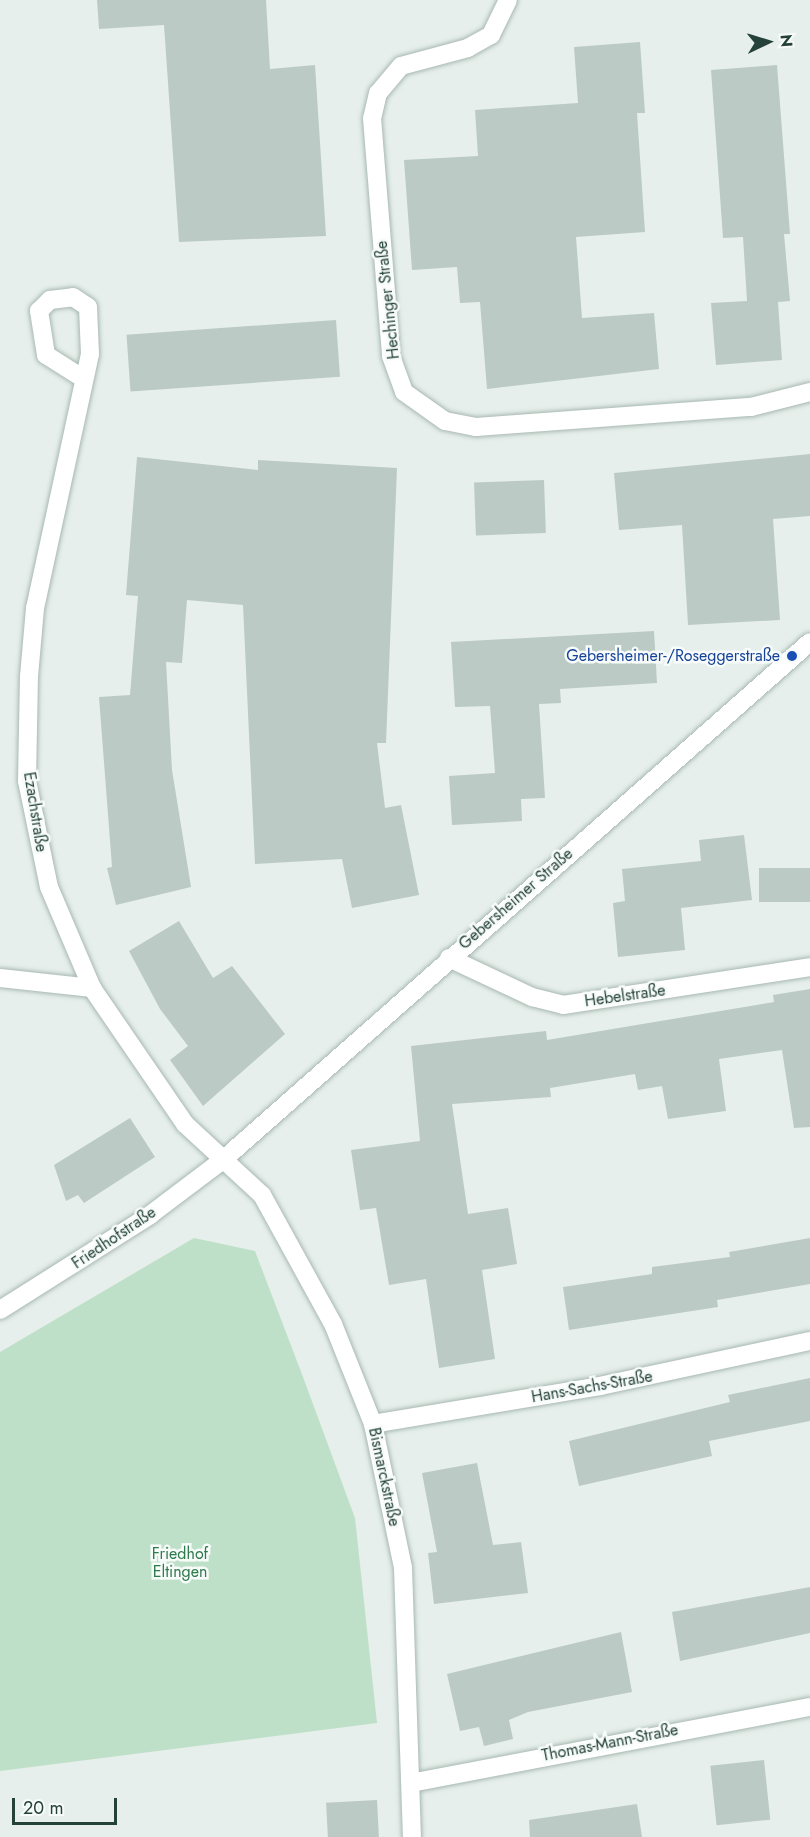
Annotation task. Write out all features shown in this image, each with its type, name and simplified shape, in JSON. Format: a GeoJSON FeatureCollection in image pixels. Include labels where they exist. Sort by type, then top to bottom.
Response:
{"type":"FeatureCollection","features":[{"type":"Feature","properties":{"kind":"street","name":"Hechinger Straße"},"geometry":{"type":"LineString","coordinates":[[508,0],[491,35],[468,48],[401,66],[378,93],[372,117],[391,356],[404,392],[445,421],[476,427],[751,407],[787,402],[810,392]]}},
{"type":"Feature","properties":{"kind":"street","name":"Ezachstraße"},"geometry":{"type":"LineString","coordinates":[[84,378],[35,608],[27,781],[48,887],[92,988],[185,1124],[224,1159]]}},
{"type":"Feature","properties":{"kind":"street","name":"Gebersheimer Straße"},"geometry":{"type":"LineString","coordinates":[[224,1159],[448,958],[810,642]]}},
{"type":"Feature","properties":{"kind":"street","name":"Hebelstraße"},"geometry":{"type":"LineString","coordinates":[[448,958],[532,997],[563,1005],[810,967]]}},
{"type":"Feature","properties":{"kind":"street"},"geometry":{"type":"LineString","coordinates":[[0,978],[92,988]]}},
{"type":"Feature","properties":{"kind":"street","name":"Friedhofstraße"},"geometry":{"type":"LineString","coordinates":[[0,1310],[150,1215],[224,1159]]}},
{"type":"Feature","properties":{"kind":"street","name":"Bismarckstraße"},"geometry":{"type":"LineString","coordinates":[[224,1159],[262,1195],[333,1324],[373,1424],[403,1568],[412,1837]]}},
{"type":"Feature","properties":{"kind":"street","name":"Hans-Sachs-Straße"},"geometry":{"type":"LineString","coordinates":[[373,1424],[623,1382],[810,1341]]}},
{"type":"Feature","properties":{"kind":"street","name":"Thomas-Mann-Straße"},"geometry":{"type":"LineString","coordinates":[[411,1783],[810,1707]]}},
{"type":"Feature","properties":{"kind":"green space","name":"Friedhof Eltingen"},"geometry":{"type":"Polygon","coordinates":[[[194,1238],[255,1251],[303,1377],[355,1518],[377,1723],[0,1771],[0,1352],[194,1238]]]}},
{"type":"Feature","properties":{"kind":"building"},"geometry":{"type":"Polygon","coordinates":[[[97,0],[266,0],[270,69],[315,65],[326,236],[179,242],[164,25],[99,29],[97,0]]]}},
{"type":"Feature","properties":{"kind":"building"},"geometry":{"type":"Polygon","coordinates":[[[640,42],[645,113],[637,113],[645,232],[576,237],[582,318],[654,313],[659,369],[487,389],[480,302],[460,303],[457,267],[412,270],[404,160],[478,156],[475,110],[578,103],[574,47],[640,42]]]}},
{"type":"Feature","properties":{"kind":"building"},"geometry":{"type":"Polygon","coordinates":[[[777,65],[790,234],[784,234],[790,301],[778,302],[782,360],[716,365],[711,303],[747,301],[743,237],[723,238],[711,70],[777,65]]]}},
{"type":"Feature","properties":{"kind":"building"},"geometry":{"type":"Polygon","coordinates":[[[336,320],[340,377],[130,392],[127,335],[336,320]]]}},
{"type":"Feature","properties":{"kind":"building"},"geometry":{"type":"Polygon","coordinates":[[[810,454],[810,516],[773,519],[780,620],[688,625],[682,525],[619,530],[614,473],[810,454]]]}},
{"type":"Feature","properties":{"kind":"building"},"geometry":{"type":"Polygon","coordinates":[[[137,457],[258,470],[258,460],[397,468],[386,743],[377,743],[385,808],[401,805],[419,895],[352,908],[342,859],[255,864],[243,605],[187,600],[182,663],[166,662],[172,770],[191,887],[116,905],[107,868],[112,867],[99,697],[130,695],[138,596],[126,595],[137,457]]]}},
{"type":"Feature","properties":{"kind":"building"},"geometry":{"type":"Polygon","coordinates":[[[544,480],[546,533],[476,535],[474,482],[544,480]]]}},
{"type":"Feature","properties":{"kind":"building"},"geometry":{"type":"Polygon","coordinates":[[[654,631],[657,683],[560,689],[561,703],[539,704],[545,798],[521,799],[522,821],[452,825],[449,776],[495,773],[490,706],[455,707],[451,642],[654,631]]]}},
{"type":"Feature","properties":{"kind":"building"},"geometry":{"type":"Polygon","coordinates":[[[744,835],[752,900],[681,908],[685,950],[618,957],[613,903],[625,901],[622,869],[701,861],[699,840],[744,835]]]}},
{"type":"Feature","properties":{"kind":"building"},"geometry":{"type":"Polygon","coordinates":[[[759,868],[810,868],[810,902],[759,902],[759,868]]]}},
{"type":"Feature","properties":{"kind":"building"},"geometry":{"type":"Polygon","coordinates":[[[179,921],[213,978],[232,966],[285,1034],[203,1106],[170,1060],[188,1046],[160,1009],[129,951],[179,921]]]}},
{"type":"Feature","properties":{"kind":"building"},"geometry":{"type":"Polygon","coordinates":[[[810,989],[810,1127],[794,1128],[782,1050],[719,1059],[726,1111],[668,1119],[662,1086],[638,1090],[635,1074],[550,1088],[551,1097],[452,1104],[468,1214],[508,1208],[517,1264],[482,1270],[495,1359],[439,1368],[426,1279],[389,1285],[376,1208],[360,1210],[351,1150],[420,1141],[411,1046],[546,1031],[547,1040],[774,1002],[773,995],[810,989]]]}},
{"type":"Feature","properties":{"kind":"building"},"geometry":{"type":"Polygon","coordinates":[[[130,1118],[155,1157],[84,1203],[78,1195],[66,1201],[54,1165],[130,1118]]]}},
{"type":"Feature","properties":{"kind":"building"},"geometry":{"type":"Polygon","coordinates":[[[810,1238],[810,1284],[717,1300],[718,1307],[569,1330],[563,1287],[652,1274],[652,1267],[730,1257],[729,1252],[810,1238]]]}},
{"type":"Feature","properties":{"kind":"building"},"geometry":{"type":"Polygon","coordinates":[[[810,1378],[810,1421],[709,1441],[712,1456],[579,1486],[569,1441],[730,1402],[728,1395],[810,1378]]]}},
{"type":"Feature","properties":{"kind":"building"},"geometry":{"type":"Polygon","coordinates":[[[477,1463],[493,1545],[521,1542],[528,1593],[434,1604],[428,1553],[437,1552],[422,1473],[477,1463]]]}},
{"type":"Feature","properties":{"kind":"building"},"geometry":{"type":"Polygon","coordinates":[[[810,1587],[810,1633],[680,1661],[672,1612],[810,1587]]]}},
{"type":"Feature","properties":{"kind":"building"},"geometry":{"type":"Polygon","coordinates":[[[621,1632],[632,1692],[528,1712],[509,1720],[513,1739],[484,1746],[479,1727],[460,1731],[447,1674],[621,1632]]]}},
{"type":"Feature","properties":{"kind":"building"},"geometry":{"type":"Polygon","coordinates":[[[764,1760],[770,1820],[717,1825],[710,1766],[764,1760]]]}},
{"type":"Feature","properties":{"kind":"building"},"geometry":{"type":"Polygon","coordinates":[[[377,1800],[379,1837],[328,1837],[326,1803],[377,1800]]]}},
{"type":"Feature","properties":{"kind":"building"},"geometry":{"type":"Polygon","coordinates":[[[637,1804],[642,1837],[530,1837],[529,1820],[637,1804]]]}},
{"type":"Feature","properties":{"kind":"place","name":"Gebersheimer-/Roseggerstraße"},"geometry":{"type":"Point","coordinates":[792,656]}}]}
